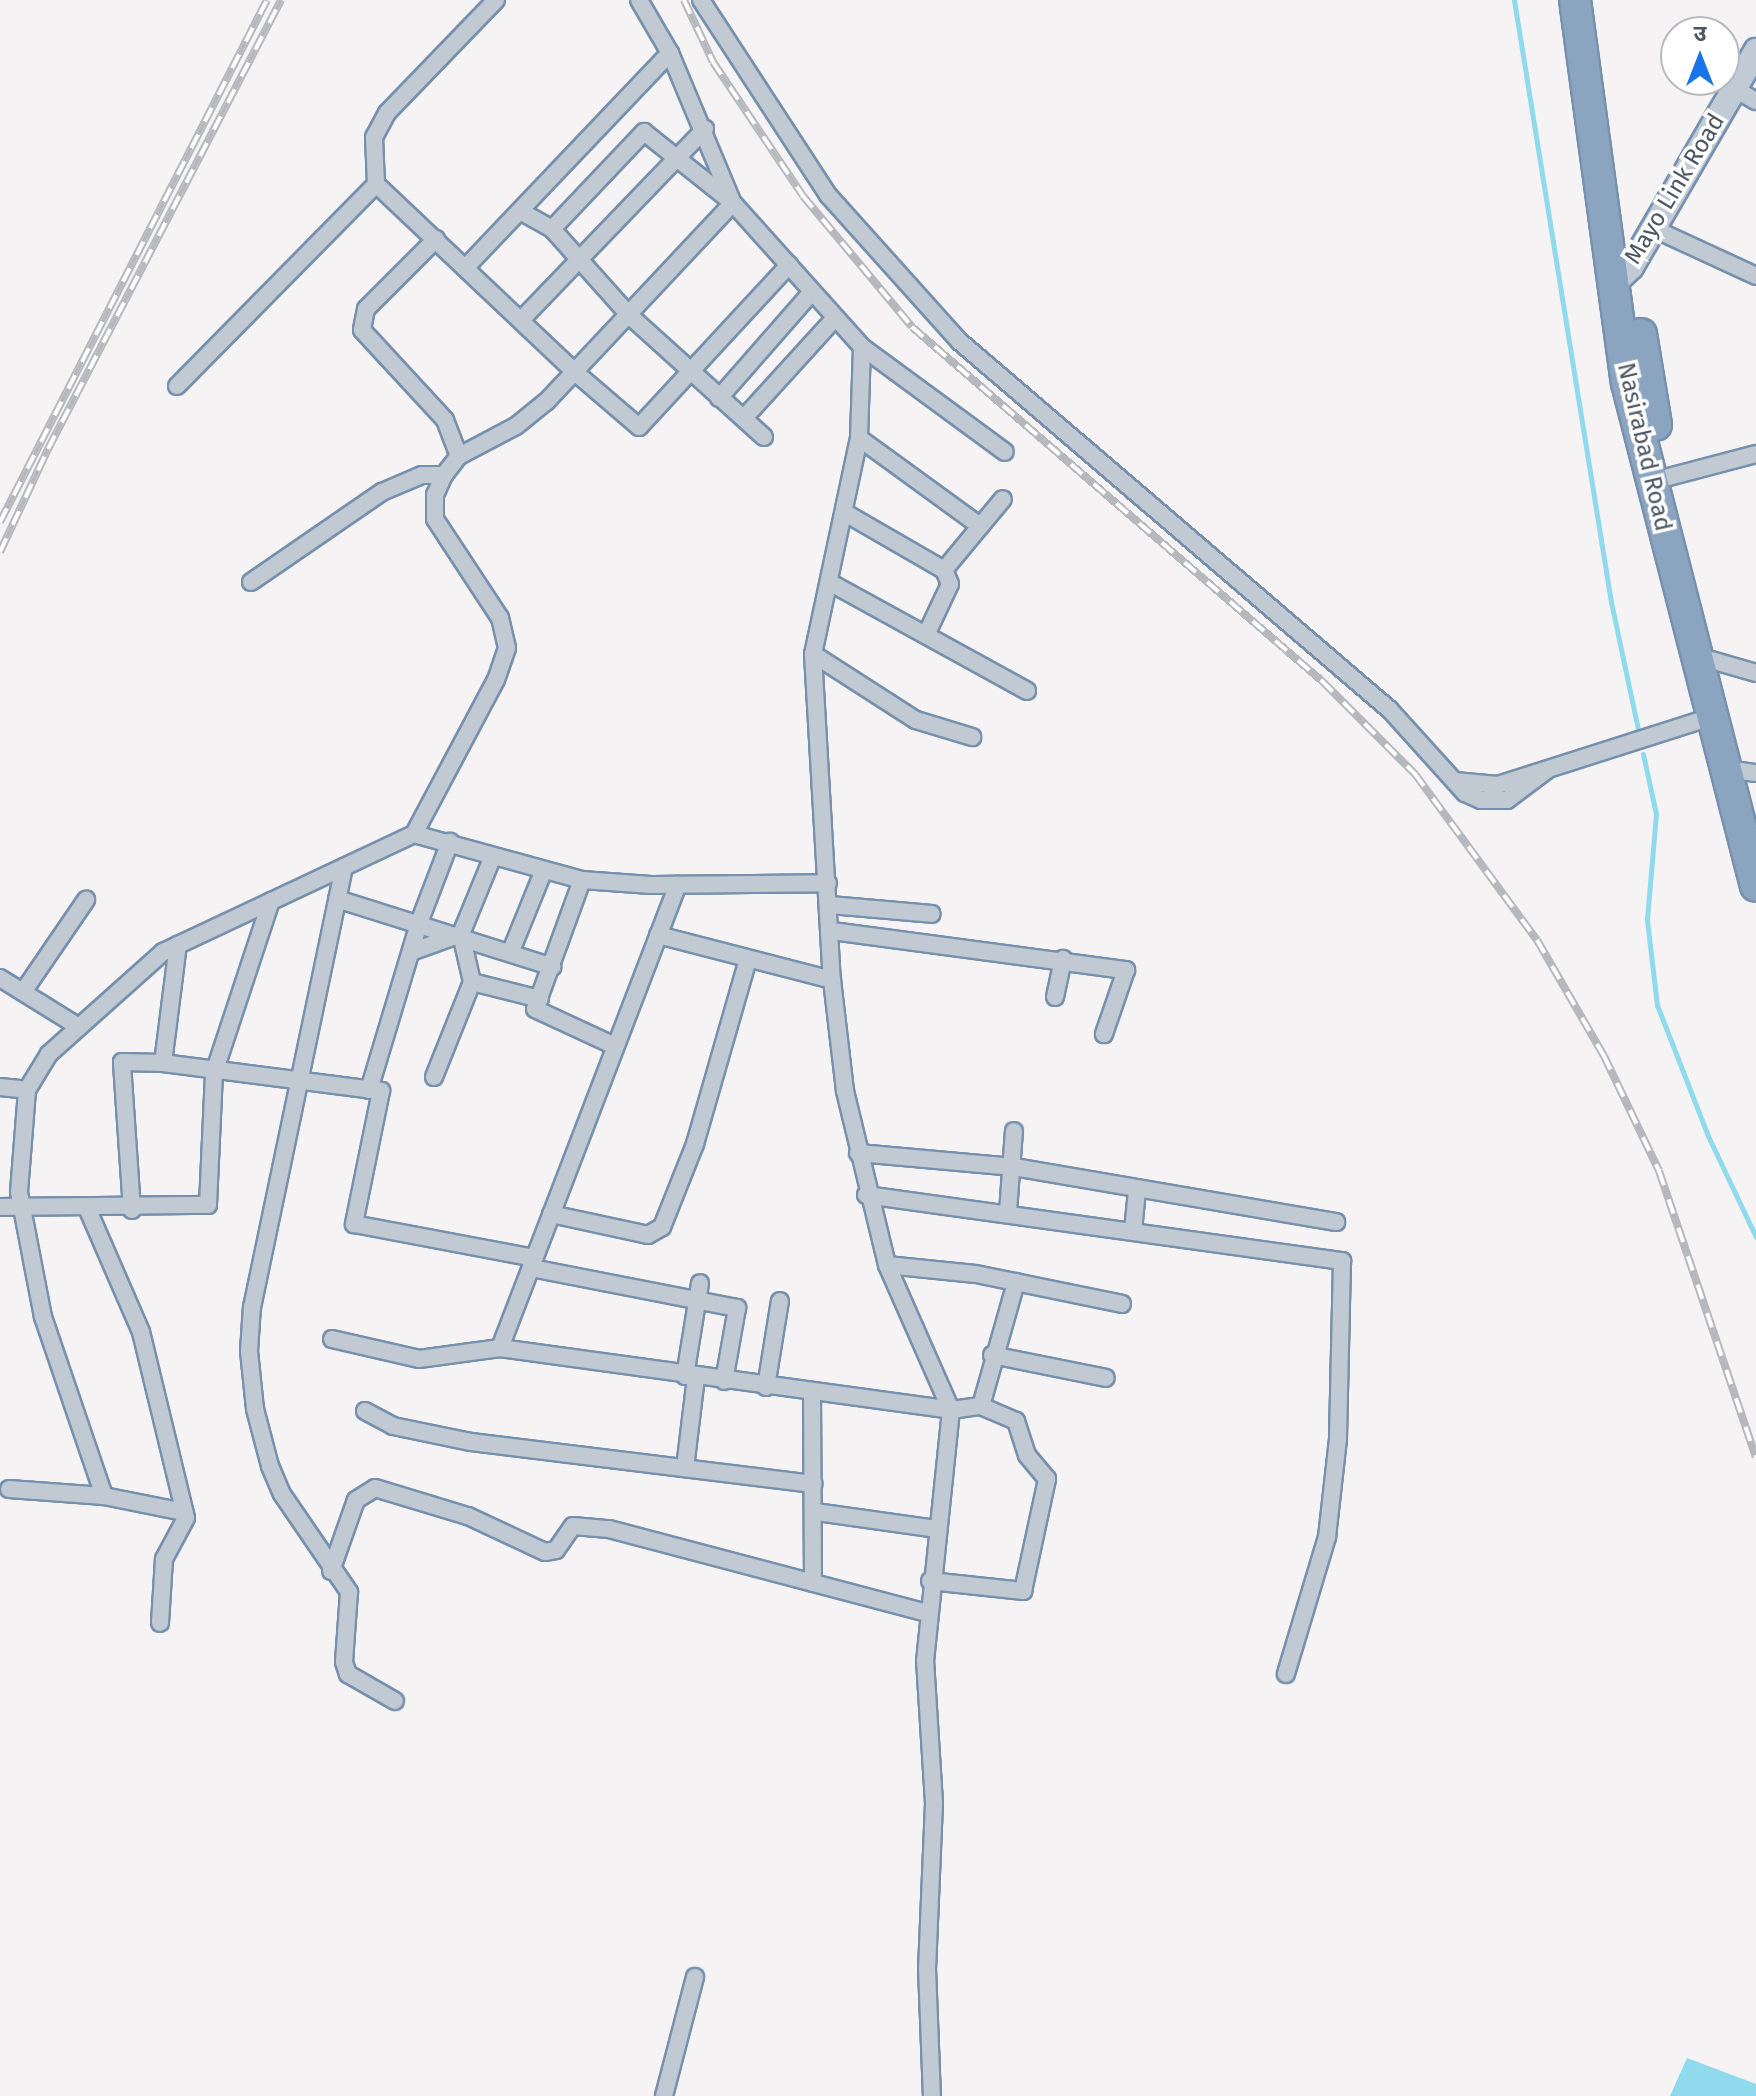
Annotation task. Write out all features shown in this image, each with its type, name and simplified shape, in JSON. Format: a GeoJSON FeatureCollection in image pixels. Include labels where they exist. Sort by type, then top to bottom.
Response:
{"type":"FeatureCollection","features":[{"type":"Feature","properties":{"kind":"highway","name":"Nasirabad Road"},"geometry":{"type":"LineString","coordinates":[[1575,0],[1622,275],[1665,478],[1711,660],[1718,715],[1749,772],[1756,823]]}},
{"type":"Feature","properties":{"kind":"highway","name":"Nasirabad Road"},"geometry":{"type":"LineString","coordinates":[[1589,0],[1642,452],[1718,715],[1756,886]]}},
{"type":"Feature","properties":{"kind":"street"},"geometry":{"type":"LineString","coordinates":[[496,0],[387,113],[374,137],[376,184],[468,265],[576,373],[639,427],[789,265]]}},
{"type":"Feature","properties":{"kind":"street"},"geometry":{"type":"LineString","coordinates":[[639,0],[670,53],[705,129],[733,203]]}},
{"type":"Feature","properties":{"kind":"street"},"geometry":{"type":"LineString","coordinates":[[701,0],[829,196],[959,341],[1390,710],[1465,793],[1493,802],[1519,795],[1547,770],[1718,715]]}},
{"type":"Feature","properties":{"kind":"street","name":"Mayo Link Road"},"geometry":{"type":"LineString","coordinates":[[1622,275],[1650,227],[1746,95],[1756,51]]}},
{"type":"Feature","properties":{"kind":"street"},"geometry":{"type":"LineString","coordinates":[[468,265],[670,53]]}},
{"type":"Feature","properties":{"kind":"street"},"geometry":{"type":"LineString","coordinates":[[522,319],[705,129]]}},
{"type":"Feature","properties":{"kind":"street"},"geometry":{"type":"LineString","coordinates":[[552,229],[644,132],[733,203],[789,265],[810,294],[862,347],[1005,452]]}},
{"type":"Feature","properties":{"kind":"street"},"geometry":{"type":"LineString","coordinates":[[177,386],[376,184]]}},
{"type":"Feature","properties":{"kind":"street"},"geometry":{"type":"LineString","coordinates":[[104,1496],[43,1317],[22,1206],[27,1090],[49,1054],[163,952],[414,834],[496,680],[507,648],[500,618],[435,519],[435,495],[444,475],[459,456],[516,426],[576,373],[733,203]]}},
{"type":"Feature","properties":{"kind":"street"},"geometry":{"type":"LineString","coordinates":[[520,211],[552,229],[577,261],[629,315],[764,437]]}},
{"type":"Feature","properties":{"kind":"street"},"geometry":{"type":"LineString","coordinates":[[1650,227],[1756,276]]}},
{"type":"Feature","properties":{"kind":"street"},"geometry":{"type":"LineString","coordinates":[[436,239],[366,309],[362,330],[445,420],[459,456]]}},
{"type":"Feature","properties":{"kind":"street"},"geometry":{"type":"LineString","coordinates":[[719,398],[810,294]]}},
{"type":"Feature","properties":{"kind":"street"},"geometry":{"type":"LineString","coordinates":[[744,418],[834,319]]}},
{"type":"Feature","properties":{"kind":"street"},"geometry":{"type":"LineString","coordinates":[[862,347],[859,438],[847,514],[813,654],[832,931],[832,980],[858,1153],[866,1195],[887,1265],[951,1410],[927,1613],[934,1803],[927,1968],[932,2096]]}},
{"type":"Feature","properties":{"kind":"street"},"geometry":{"type":"LineString","coordinates":[[859,438],[980,526]]}},
{"type":"Feature","properties":{"kind":"street"},"geometry":{"type":"LineString","coordinates":[[1665,478],[1756,454]]}},
{"type":"Feature","properties":{"kind":"street"},"geometry":{"type":"LineString","coordinates":[[251,582],[382,492],[422,475],[444,475]]}},
{"type":"Feature","properties":{"kind":"street"},"geometry":{"type":"LineString","coordinates":[[944,570],[1003,499]]}},
{"type":"Feature","properties":{"kind":"street"},"geometry":{"type":"LineString","coordinates":[[847,514],[944,570],[950,584],[926,635]]}},
{"type":"Feature","properties":{"kind":"street"},"geometry":{"type":"LineString","coordinates":[[829,582],[1027,691]]}},
{"type":"Feature","properties":{"kind":"street"},"geometry":{"type":"LineString","coordinates":[[813,654],[916,720],[972,737]]}},
{"type":"Feature","properties":{"kind":"street"},"geometry":{"type":"LineString","coordinates":[[1711,660],[1756,673]]}},
{"type":"Feature","properties":{"kind":"street"},"geometry":{"type":"LineString","coordinates":[[414,834],[450,842],[543,872],[582,880],[678,885],[828,883]]}},
{"type":"Feature","properties":{"kind":"street"},"geometry":{"type":"LineString","coordinates":[[369,1090],[419,923],[450,842]]}},
{"type":"Feature","properties":{"kind":"street"},"geometry":{"type":"LineString","coordinates":[[434,1077],[472,982],[461,934],[493,856]]}},
{"type":"Feature","properties":{"kind":"street"},"geometry":{"type":"LineString","coordinates":[[344,867],[252,1306],[249,1351],[255,1409],[270,1466],[331,1571],[349,1592],[352,1604],[344,1662],[348,1674],[395,1701]]}},
{"type":"Feature","properties":{"kind":"street"},"geometry":{"type":"LineString","coordinates":[[511,951],[543,872]]}},
{"type":"Feature","properties":{"kind":"street"},"geometry":{"type":"LineString","coordinates":[[582,880],[553,967],[535,1009],[615,1046]]}},
{"type":"Feature","properties":{"kind":"street"},"geometry":{"type":"LineString","coordinates":[[500,1348],[678,885]]}},
{"type":"Feature","properties":{"kind":"street"},"geometry":{"type":"LineString","coordinates":[[337,899],[461,934],[553,967]]}},
{"type":"Feature","properties":{"kind":"street"},"geometry":{"type":"LineString","coordinates":[[23,992],[86,900]]}},
{"type":"Feature","properties":{"kind":"street"},"geometry":{"type":"LineString","coordinates":[[0,1207],[132,1210],[208,1205],[214,1073],[271,901]]}},
{"type":"Feature","properties":{"kind":"street"},"geometry":{"type":"LineString","coordinates":[[830,905],[932,914]]}},
{"type":"Feature","properties":{"kind":"street"},"geometry":{"type":"LineString","coordinates":[[832,931],[1063,959],[1126,970],[1104,1034]]}},
{"type":"Feature","properties":{"kind":"street"},"geometry":{"type":"LineString","coordinates":[[411,952],[461,934]]}},
{"type":"Feature","properties":{"kind":"street"},"geometry":{"type":"LineString","coordinates":[[658,935],[832,980]]}},
{"type":"Feature","properties":{"kind":"street"},"geometry":{"type":"LineString","coordinates":[[163,1063],[178,945]]}},
{"type":"Feature","properties":{"kind":"street"},"geometry":{"type":"LineString","coordinates":[[551,1214],[648,1235],[662,1227],[695,1144],[748,959]]}},
{"type":"Feature","properties":{"kind":"street"},"geometry":{"type":"LineString","coordinates":[[1055,997],[1063,959]]}},
{"type":"Feature","properties":{"kind":"street"},"geometry":{"type":"LineString","coordinates":[[0,978],[79,1027]]}},
{"type":"Feature","properties":{"kind":"street"},"geometry":{"type":"LineString","coordinates":[[472,982],[540,999]]}},
{"type":"Feature","properties":{"kind":"street"},"geometry":{"type":"LineString","coordinates":[[132,1210],[122,1062],[163,1063],[214,1073],[381,1091],[354,1224],[532,1263],[698,1291],[737,1308],[724,1381]]}},
{"type":"Feature","properties":{"kind":"street"},"geometry":{"type":"LineString","coordinates":[[0,1087],[27,1090]]}},
{"type":"Feature","properties":{"kind":"street"},"geometry":{"type":"LineString","coordinates":[[1008,1212],[1014,1167],[1014,1131]]}},
{"type":"Feature","properties":{"kind":"street"},"geometry":{"type":"LineString","coordinates":[[858,1153],[1014,1167],[1336,1222]]}},
{"type":"Feature","properties":{"kind":"street"},"geometry":{"type":"LineString","coordinates":[[1133,1231],[1137,1190]]}},
{"type":"Feature","properties":{"kind":"street"},"geometry":{"type":"LineString","coordinates":[[866,1195],[1008,1212],[1342,1261],[1338,1439],[1327,1537],[1286,1674]]}},
{"type":"Feature","properties":{"kind":"street"},"geometry":{"type":"LineString","coordinates":[[88,1210],[141,1332],[186,1518],[164,1559],[160,1623]]}},
{"type":"Feature","properties":{"kind":"street"},"geometry":{"type":"LineString","coordinates":[[887,1265],[1016,1282],[1122,1304]]}},
{"type":"Feature","properties":{"kind":"street"},"geometry":{"type":"LineString","coordinates":[[981,1406],[992,1355],[1016,1282]]}},
{"type":"Feature","properties":{"kind":"street"},"geometry":{"type":"LineString","coordinates":[[685,1468],[698,1291]]}},
{"type":"Feature","properties":{"kind":"street"},"geometry":{"type":"LineString","coordinates":[[766,1387],[780,1301]]}},
{"type":"Feature","properties":{"kind":"street"},"geometry":{"type":"LineString","coordinates":[[332,1339],[419,1359],[500,1348],[766,1387],[951,1410],[981,1406],[1016,1421],[1027,1455],[1047,1479],[1023,1591],[930,1581]]}},
{"type":"Feature","properties":{"kind":"street"},"geometry":{"type":"LineString","coordinates":[[992,1355],[1106,1378]]}},
{"type":"Feature","properties":{"kind":"street"},"geometry":{"type":"LineString","coordinates":[[812,1393],[816,1512],[813,1583]]}},
{"type":"Feature","properties":{"kind":"street"},"geometry":{"type":"LineString","coordinates":[[365,1411],[393,1426],[471,1442],[813,1484]]}},
{"type":"Feature","properties":{"kind":"street"},"geometry":{"type":"LineString","coordinates":[[331,1571],[356,1500],[375,1488],[468,1516],[545,1552],[556,1550],[573,1526],[587,1525],[927,1613]]}},
{"type":"Feature","properties":{"kind":"street"},"geometry":{"type":"LineString","coordinates":[[9,1489],[104,1496],[184,1512]]}},
{"type":"Feature","properties":{"kind":"street"},"geometry":{"type":"LineString","coordinates":[[816,1512],[937,1529]]}},
{"type":"Feature","properties":{"kind":"street"},"geometry":{"type":"LineString","coordinates":[[664,2096],[695,1977]]}},
{"type":"Feature","properties":{"kind":"water"},"geometry":{"type":"Polygon","coordinates":[[[1687,2058],[1756,2084],[1756,2096],[1670,2096],[1687,2058]]]}},
{"type":"Feature","properties":{"kind":"waterway"},"geometry":{"type":"LineString","coordinates":[[1514,0],[1611,602],[1638,729]]}},
{"type":"Feature","properties":{"kind":"waterway"},"geometry":{"type":"LineString","coordinates":[[1643,754],[1656,814],[1647,920],[1657,1005],[1708,1136],[1756,1237]]}},
{"type":"Feature","properties":{"kind":"railway"},"geometry":{"type":"LineString","coordinates":[[0,522],[267,0]]}},
{"type":"Feature","properties":{"kind":"railway"},"geometry":{"type":"LineString","coordinates":[[0,552],[48,449],[281,0]]}},
{"type":"Feature","properties":{"kind":"railway"},"geometry":{"type":"LineString","coordinates":[[684,0],[713,62],[803,196],[912,327],[1322,681],[1415,774],[1537,940],[1604,1056],[1659,1171],[1756,1457]]}}]}
